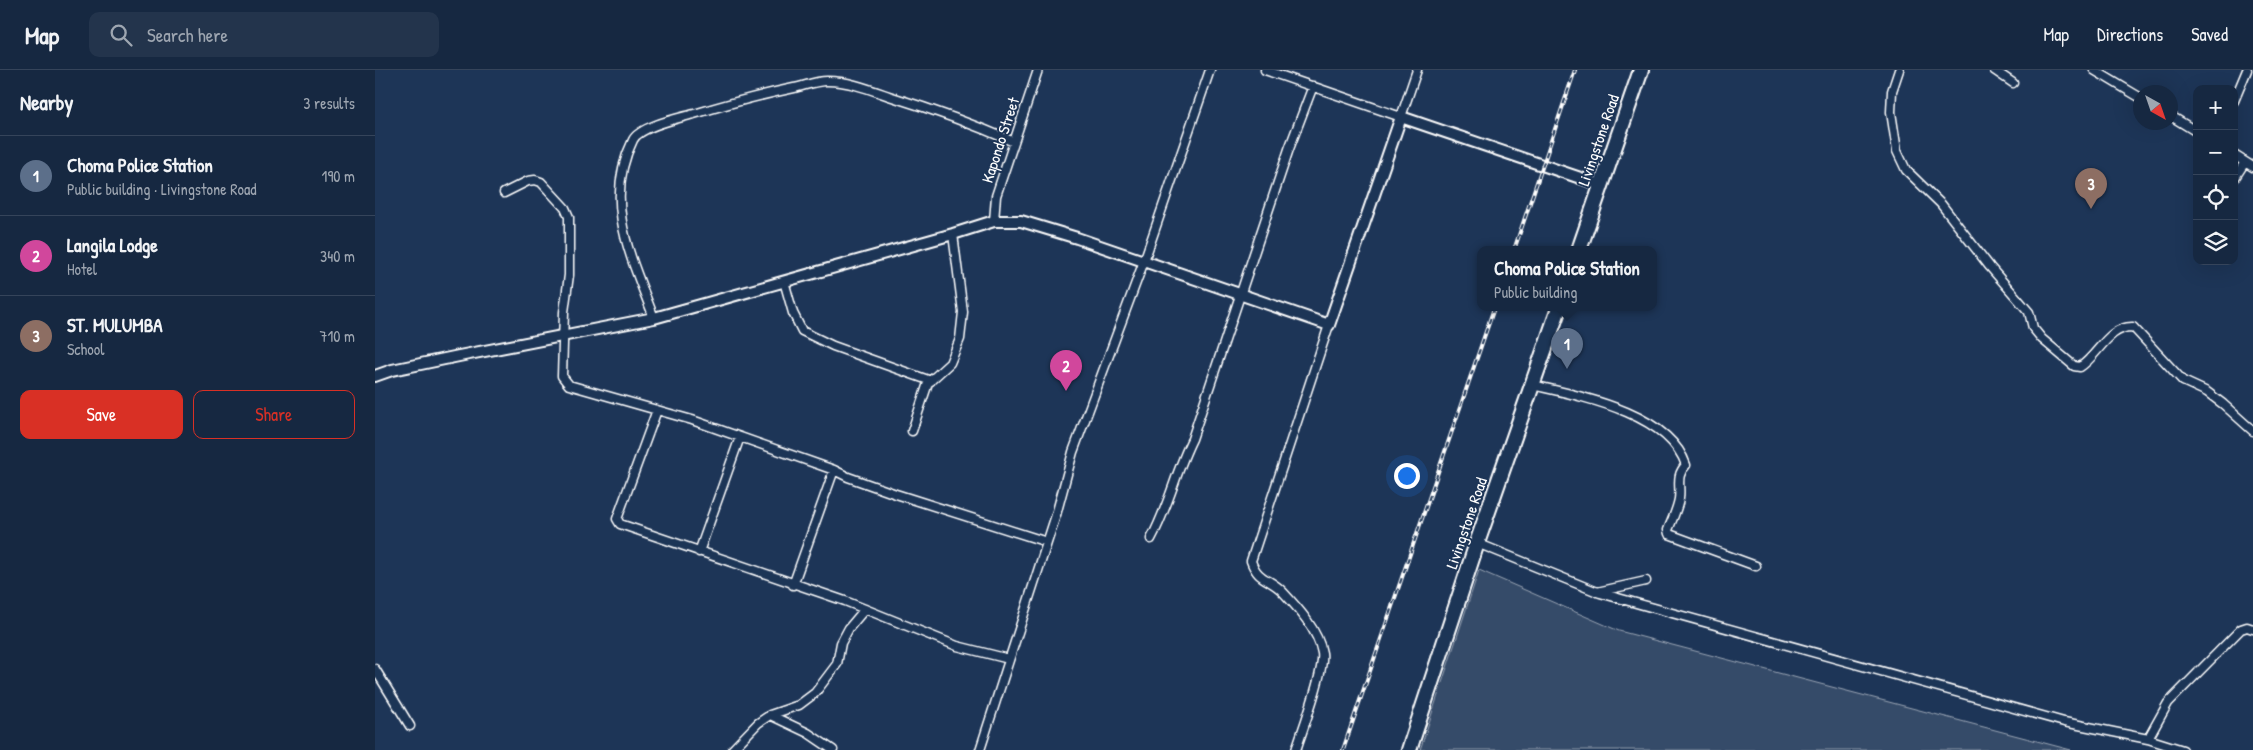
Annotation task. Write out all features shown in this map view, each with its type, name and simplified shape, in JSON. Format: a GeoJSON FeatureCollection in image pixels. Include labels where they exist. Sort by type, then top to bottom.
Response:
{"type":"FeatureCollection","features":[{"type":"Feature","properties":{"kind":"highway","name":"Livingstone Road"},"geometry":{"type":"LineString","coordinates":[[1580,246],[1641,70]]}},
{"type":"Feature","properties":{"kind":"highway","name":"Livingstone Road"},"geometry":{"type":"LineString","coordinates":[[1409,750],[1477,543],[1558,311]]}},
{"type":"Feature","properties":{"kind":"street","name":"Kapondo Street"},"geometry":{"type":"LineString","coordinates":[[994,220],[996,196],[1038,70]]}},
{"type":"Feature","properties":{"kind":"street"},"geometry":{"type":"LineString","coordinates":[[980,750],[1047,542],[1073,452],[1144,261],[1210,70]]}},
{"type":"Feature","properties":{"kind":"street"},"geometry":{"type":"LineString","coordinates":[[1265,70],[1601,185]]}},
{"type":"Feature","properties":{"kind":"street"},"geometry":{"type":"LineString","coordinates":[[1297,750],[1318,679],[1322,654],[1310,625],[1282,590],[1255,572],[1251,561],[1329,325],[1417,70]]}},
{"type":"Feature","properties":{"kind":"street"},"geometry":{"type":"LineString","coordinates":[[1899,70],[1892,91],[1891,112],[1897,151],[1906,170],[1941,204],[1989,267],[2029,312],[2033,328],[2042,339],[2074,366],[2080,367],[2110,337],[2122,328],[2133,327],[2183,381],[2207,392],[2253,431]]}},
{"type":"Feature","properties":{"kind":"street"},"geometry":{"type":"LineString","coordinates":[[1994,70],[2013,83]]}},
{"type":"Feature","properties":{"kind":"street"},"geometry":{"type":"LineString","coordinates":[[2095,70],[2133,93]]}},
{"type":"Feature","properties":{"kind":"street"},"geometry":{"type":"LineString","coordinates":[[2238,91],[2247,70]]}},
{"type":"Feature","properties":{"kind":"street"},"geometry":{"type":"LineString","coordinates":[[654,318],[628,247],[619,211],[619,190],[622,171],[633,138],[638,134],[663,123],[710,109],[825,81],[848,83],[899,99],[987,130],[1014,142]]}},
{"type":"Feature","properties":{"kind":"street"},"geometry":{"type":"LineString","coordinates":[[1151,539],[1192,439],[1289,149],[1313,86]]}},
{"type":"Feature","properties":{"kind":"street"},"geometry":{"type":"LineString","coordinates":[[2178,120],[2194,130]]}},
{"type":"Feature","properties":{"kind":"street"},"geometry":{"type":"LineString","coordinates":[[2238,158],[2253,167]]}},
{"type":"Feature","properties":{"kind":"street"},"geometry":{"type":"LineString","coordinates":[[2237,175],[2245,162]]}},
{"type":"Feature","properties":{"kind":"street"},"geometry":{"type":"LineString","coordinates":[[504,193],[522,183],[535,180],[546,185],[567,212],[570,231],[562,368],[565,382],[577,388],[657,410],[740,437],[896,494],[1047,542]]}},
{"type":"Feature","properties":{"kind":"street"},"geometry":{"type":"LineString","coordinates":[[375,376],[392,370],[459,356],[654,318],[953,234],[994,220],[1021,221],[1329,325]]}},
{"type":"Feature","properties":{"kind":"street"},"geometry":{"type":"LineString","coordinates":[[912,431],[931,381],[950,363],[960,339],[963,312],[953,234]]}},
{"type":"Feature","properties":{"kind":"street"},"geometry":{"type":"LineString","coordinates":[[784,281],[793,313],[802,331],[833,346],[931,381]]}},
{"type":"Feature","properties":{"kind":"street"},"geometry":{"type":"LineString","coordinates":[[1532,385],[1595,401],[1625,411],[1664,434],[1683,456],[1686,464],[1681,470],[1677,484],[1679,497],[1668,530],[1669,534],[1756,566]]}},
{"type":"Feature","properties":{"kind":"street"},"geometry":{"type":"LineString","coordinates":[[657,410],[617,519],[625,527],[865,609],[957,646],[1009,659]]}},
{"type":"Feature","properties":{"kind":"street"},"geometry":{"type":"LineString","coordinates":[[699,552],[740,437]]}},
{"type":"Feature","properties":{"kind":"street"},"geometry":{"type":"LineString","coordinates":[[793,585],[834,470]]}},
{"type":"Feature","properties":{"kind":"street"},"geometry":{"type":"LineString","coordinates":[[1477,543],[1597,592],[2064,722],[2148,739],[2183,750]]}},
{"type":"Feature","properties":{"kind":"street"},"geometry":{"type":"LineString","coordinates":[[1597,592],[1645,582]]}},
{"type":"Feature","properties":{"kind":"street"},"geometry":{"type":"LineString","coordinates":[[732,750],[758,723],[770,715],[799,705],[815,693],[837,664],[841,643],[849,628],[865,609]]}},
{"type":"Feature","properties":{"kind":"street"},"geometry":{"type":"LineString","coordinates":[[2148,739],[2168,702],[2241,629],[2247,627],[2253,629]]}},
{"type":"Feature","properties":{"kind":"street"},"geometry":{"type":"LineString","coordinates":[[375,668],[410,726]]}},
{"type":"Feature","properties":{"kind":"street"},"geometry":{"type":"LineString","coordinates":[[770,715],[808,733],[833,750]]}},
{"type":"Feature","properties":{"kind":"shaded area"},"geometry":{"type":"Polygon","coordinates":[[[1479,570],[1619,631],[2071,750],[1420,750],[1479,570]]]}},
{"type":"Feature","properties":{"kind":"railway"},"geometry":{"type":"LineString","coordinates":[[1515,246],[1575,70]]}},
{"type":"Feature","properties":{"kind":"railway"},"geometry":{"type":"LineString","coordinates":[[1343,750],[1493,311]]}},
{"type":"Feature","properties":{"kind":"place","name":"ST. MULUMBA"},"geometry":{"type":"Point","coordinates":[2091,209]}},
{"type":"Feature","properties":{"kind":"place","name":"Choma Police Station"},"geometry":{"type":"Point","coordinates":[1567,369]}},
{"type":"Feature","properties":{"kind":"place","name":"Langila Lodge"},"geometry":{"type":"Point","coordinates":[1066,391]}}]}
